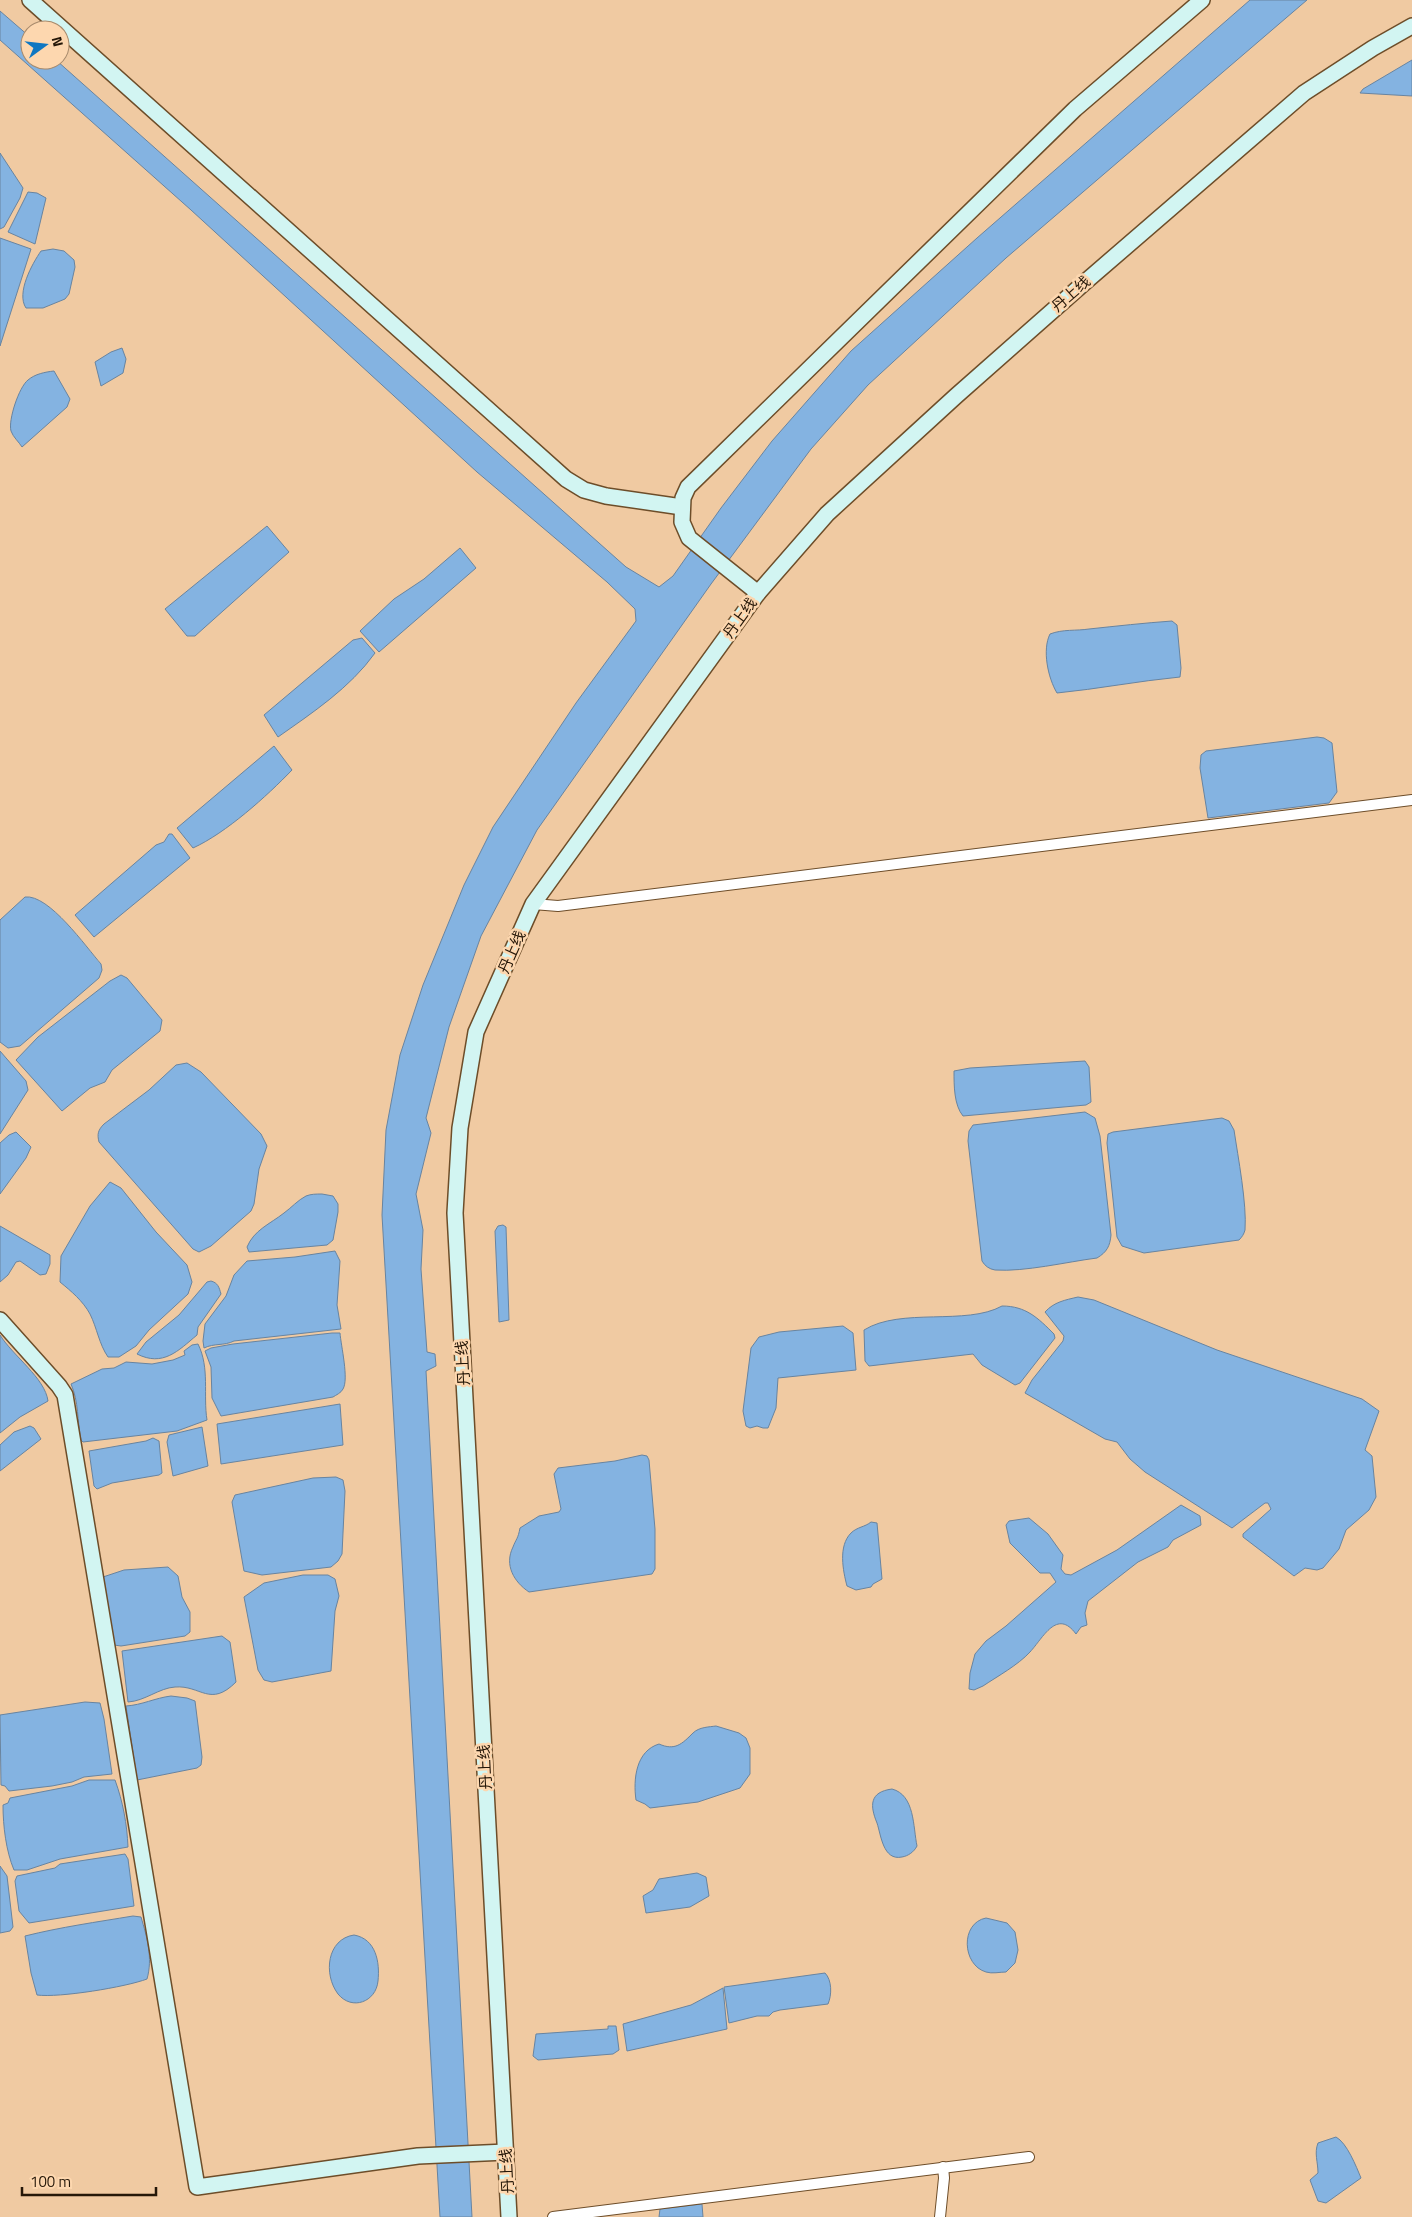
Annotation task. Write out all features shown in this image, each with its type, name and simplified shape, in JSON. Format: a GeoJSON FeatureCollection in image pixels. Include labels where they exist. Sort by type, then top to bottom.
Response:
{"type":"FeatureCollection","features":[{"type":"Feature","properties":{"kind":"street"},"geometry":{"type":"LineString","coordinates":[[30,0],[566,478],[584,490],[606,496],[682,507],[688,487],[1061,123],[1202,0]]}},
{"type":"Feature","properties":{"kind":"street","name":"丹上线"},"geometry":{"type":"LineString","coordinates":[[509,2217],[456,1213],[460,1128],[476,1032],[533,904],[758,593],[827,514],[956,396],[1084,283],[1304,93],[1373,48],[1412,26]]}},
{"type":"Feature","properties":{"kind":"street","name":"丹上线"},"geometry":{"type":"LineString","coordinates":[[682,507],[682,522],[689,538],[758,593]]}},
{"type":"Feature","properties":{"kind":"street"},"geometry":{"type":"LineString","coordinates":[[533,904],[558,906],[1412,800]]}},
{"type":"Feature","properties":{"kind":"street"},"geometry":{"type":"LineString","coordinates":[[0,1320],[65,1395],[196,2187],[370,2162],[439,2155],[506,2152]]}},
{"type":"Feature","properties":{"kind":"street"},"geometry":{"type":"LineString","coordinates":[[553,2217],[1029,2157]]}},
{"type":"Feature","properties":{"kind":"street"},"geometry":{"type":"LineString","coordinates":[[940,2217],[944,2178],[943,2167]]}},
{"type":"Feature","properties":{"kind":"water"},"geometry":{"type":"Polygon","coordinates":[[[1250,0],[1307,0],[1006,258],[868,385],[811,449],[711,584],[537,830],[481,936],[449,1027],[426,1118],[431,1133],[416,1194],[423,1230],[421,1269],[427,1352],[435,1354],[436,1366],[426,1371],[472,2217],[440,2217],[382,1215],[386,1130],[400,1055],[423,985],[464,885],[493,827],[576,703],[636,621],[635,609],[607,582],[477,472],[191,210],[34,70],[67,70],[626,567],[659,587],[673,576],[721,508],[772,441],[851,351],[977,238],[1250,0]]]}},
{"type":"Feature","properties":{"kind":"water"},"geometry":{"type":"Polygon","coordinates":[[[0,11],[20,28],[20,58],[0,40],[0,11]]]}},
{"type":"Feature","properties":{"kind":"water"},"geometry":{"type":"Polygon","coordinates":[[[1412,60],[1412,96],[1360,93],[1363,89],[1412,60]]]}},
{"type":"Feature","properties":{"kind":"water"},"geometry":{"type":"Polygon","coordinates":[[[0,153],[23,188],[20,198],[4,227],[0,229],[0,153]]]}},
{"type":"Feature","properties":{"kind":"water"},"geometry":{"type":"Polygon","coordinates":[[[28,192],[37,193],[46,198],[35,244],[8,232],[28,192]]]}},
{"type":"Feature","properties":{"kind":"water"},"geometry":{"type":"Polygon","coordinates":[[[0,238],[31,249],[0,346],[0,238]]]}},
{"type":"Feature","properties":{"kind":"water"},"geometry":{"type":"Polygon","coordinates":[[[53,249],[64,251],[74,260],[75,267],[69,294],[65,299],[43,308],[26,308],[23,302],[24,287],[33,263],[41,251],[53,249]]]}},
{"type":"Feature","properties":{"kind":"water"},"geometry":{"type":"Polygon","coordinates":[[[122,348],[126,359],[123,373],[101,386],[95,362],[111,352],[122,348]]]}},
{"type":"Feature","properties":{"kind":"water"},"geometry":{"type":"Polygon","coordinates":[[[54,371],[70,399],[67,407],[22,447],[12,433],[10,426],[18,396],[28,380],[40,374],[54,371]]]}},
{"type":"Feature","properties":{"kind":"water"},"geometry":{"type":"Polygon","coordinates":[[[267,526],[289,552],[195,636],[187,636],[165,609],[267,526]]]}},
{"type":"Feature","properties":{"kind":"water"},"geometry":{"type":"Polygon","coordinates":[[[460,548],[476,568],[379,652],[360,631],[394,599],[424,579],[460,548]]]}},
{"type":"Feature","properties":{"kind":"water"},"geometry":{"type":"Polygon","coordinates":[[[1172,621],[1177,625],[1181,668],[1180,677],[1057,693],[1051,680],[1046,656],[1050,634],[1172,621]]]}},
{"type":"Feature","properties":{"kind":"water"},"geometry":{"type":"Polygon","coordinates":[[[362,638],[375,653],[365,666],[330,699],[278,737],[264,715],[353,640],[362,638]]]}},
{"type":"Feature","properties":{"kind":"water"},"geometry":{"type":"Polygon","coordinates":[[[1317,737],[1324,738],[1332,743],[1337,792],[1329,803],[1208,818],[1200,768],[1201,755],[1206,751],[1317,737]]]}},
{"type":"Feature","properties":{"kind":"water"},"geometry":{"type":"Polygon","coordinates":[[[274,746],[292,770],[271,791],[232,824],[193,848],[177,828],[274,746]]]}},
{"type":"Feature","properties":{"kind":"water"},"geometry":{"type":"Polygon","coordinates":[[[169,834],[172,834],[190,858],[94,937],[75,915],[156,845],[164,842],[169,834]]]}},
{"type":"Feature","properties":{"kind":"water"},"geometry":{"type":"Polygon","coordinates":[[[25,897],[35,898],[56,912],[101,964],[102,970],[99,978],[20,1046],[8,1048],[0,1042],[0,920],[25,897]]]}},
{"type":"Feature","properties":{"kind":"water"},"geometry":{"type":"Polygon","coordinates":[[[121,975],[127,978],[162,1020],[160,1031],[112,1070],[105,1082],[90,1088],[62,1111],[16,1060],[38,1037],[110,981],[121,975]]]}},
{"type":"Feature","properties":{"kind":"water"},"geometry":{"type":"Polygon","coordinates":[[[0,1051],[26,1081],[28,1090],[0,1134],[0,1051]]]}},
{"type":"Feature","properties":{"kind":"water"},"geometry":{"type":"Polygon","coordinates":[[[1085,1061],[1089,1067],[1091,1102],[1086,1105],[963,1116],[956,1101],[954,1071],[970,1068],[1085,1061]]]}},
{"type":"Feature","properties":{"kind":"water"},"geometry":{"type":"Polygon","coordinates":[[[187,1063],[201,1072],[261,1134],[267,1146],[259,1169],[254,1204],[251,1211],[211,1246],[199,1252],[193,1249],[99,1142],[98,1137],[99,1130],[104,1124],[149,1090],[176,1065],[187,1063]]]}},
{"type":"Feature","properties":{"kind":"water"},"geometry":{"type":"Polygon","coordinates":[[[1085,1112],[1095,1118],[1100,1136],[1111,1235],[1107,1248],[1097,1258],[1019,1270],[995,1270],[987,1267],[982,1261],[968,1141],[969,1131],[973,1125],[1085,1112]]]}},
{"type":"Feature","properties":{"kind":"water"},"geometry":{"type":"Polygon","coordinates":[[[1222,1118],[1229,1121],[1234,1130],[1242,1180],[1245,1230],[1241,1238],[1239,1240],[1144,1253],[1122,1246],[1117,1237],[1107,1143],[1108,1134],[1222,1118]]]}},
{"type":"Feature","properties":{"kind":"water"},"geometry":{"type":"Polygon","coordinates":[[[16,1132],[31,1147],[26,1158],[0,1194],[0,1143],[16,1132]]]}},
{"type":"Feature","properties":{"kind":"water"},"geometry":{"type":"Polygon","coordinates":[[[110,1182],[121,1188],[156,1232],[187,1265],[192,1282],[188,1294],[149,1330],[136,1346],[119,1357],[108,1357],[87,1309],[60,1282],[61,1256],[90,1206],[110,1182]]]}},
{"type":"Feature","properties":{"kind":"water"},"geometry":{"type":"Polygon","coordinates":[[[322,1194],[333,1196],[338,1204],[333,1240],[327,1245],[249,1252],[247,1247],[250,1241],[263,1228],[306,1196],[322,1194]]]}},
{"type":"Feature","properties":{"kind":"water"},"geometry":{"type":"Polygon","coordinates":[[[503,1225],[506,1227],[509,1320],[499,1322],[495,1231],[498,1226],[503,1225]]]}},
{"type":"Feature","properties":{"kind":"water"},"geometry":{"type":"Polygon","coordinates":[[[0,1226],[50,1255],[50,1264],[46,1274],[40,1275],[20,1261],[16,1262],[8,1275],[0,1282],[0,1226]]]}},
{"type":"Feature","properties":{"kind":"water"},"geometry":{"type":"Polygon","coordinates":[[[335,1251],[340,1261],[337,1305],[341,1329],[234,1341],[204,1348],[205,1324],[226,1296],[234,1275],[247,1261],[335,1251]]]}},
{"type":"Feature","properties":{"kind":"water"},"geometry":{"type":"Polygon","coordinates":[[[211,1281],[218,1286],[221,1294],[198,1327],[197,1335],[177,1351],[162,1358],[146,1358],[137,1354],[146,1342],[179,1315],[207,1282],[211,1281]]]}},
{"type":"Feature","properties":{"kind":"water"},"geometry":{"type":"Polygon","coordinates":[[[1078,1297],[1094,1300],[1217,1350],[1362,1399],[1379,1411],[1365,1450],[1372,1456],[1376,1497],[1369,1510],[1346,1530],[1339,1549],[1323,1568],[1317,1570],[1305,1568],[1294,1576],[1243,1537],[1243,1534],[1271,1509],[1268,1503],[1265,1503],[1232,1528],[1145,1472],[1130,1459],[1117,1442],[1105,1439],[1025,1393],[1032,1380],[1063,1341],[1064,1336],[1045,1312],[1064,1300],[1078,1297]]]}},
{"type":"Feature","properties":{"kind":"water"},"geometry":{"type":"Polygon","coordinates":[[[1002,1306],[1018,1308],[1031,1314],[1054,1334],[1055,1338],[1020,1383],[1015,1385],[982,1365],[973,1354],[869,1366],[865,1361],[864,1330],[879,1323],[896,1319],[970,1315],[987,1312],[1002,1306]]]}},
{"type":"Feature","properties":{"kind":"water"},"geometry":{"type":"Polygon","coordinates":[[[843,1326],[853,1333],[856,1370],[778,1378],[776,1408],[768,1428],[757,1426],[750,1428],[746,1426],[743,1411],[751,1348],[759,1337],[779,1332],[843,1326]]]}},
{"type":"Feature","properties":{"kind":"water"},"geometry":{"type":"Polygon","coordinates":[[[340,1333],[344,1362],[345,1384],[340,1393],[333,1397],[221,1416],[212,1398],[211,1367],[205,1351],[233,1344],[340,1333]]]}},
{"type":"Feature","properties":{"kind":"water"},"geometry":{"type":"Polygon","coordinates":[[[0,1335],[41,1384],[46,1392],[48,1401],[20,1417],[0,1433],[0,1335]]]}},
{"type":"Feature","properties":{"kind":"water"},"geometry":{"type":"Polygon","coordinates":[[[198,1344],[204,1362],[207,1420],[177,1431],[83,1442],[81,1440],[77,1405],[71,1384],[102,1369],[114,1368],[126,1362],[152,1364],[173,1360],[185,1355],[184,1351],[192,1345],[198,1344]]]}},
{"type":"Feature","properties":{"kind":"water"},"geometry":{"type":"Polygon","coordinates":[[[340,1404],[343,1445],[221,1464],[217,1424],[340,1404]]]}},
{"type":"Feature","properties":{"kind":"water"},"geometry":{"type":"Polygon","coordinates":[[[30,1426],[34,1428],[41,1439],[0,1471],[0,1445],[14,1432],[30,1426]]]}},
{"type":"Feature","properties":{"kind":"water"},"geometry":{"type":"Polygon","coordinates":[[[202,1427],[208,1466],[173,1476],[167,1442],[169,1435],[202,1427]]]}},
{"type":"Feature","properties":{"kind":"water"},"geometry":{"type":"Polygon","coordinates":[[[153,1438],[159,1441],[162,1473],[112,1483],[97,1489],[94,1486],[89,1451],[146,1441],[153,1438]]]}},
{"type":"Feature","properties":{"kind":"water"},"geometry":{"type":"Polygon","coordinates":[[[642,1455],[647,1456],[649,1460],[655,1529],[655,1569],[652,1574],[529,1592],[524,1588],[512,1572],[510,1554],[520,1528],[539,1516],[559,1512],[561,1509],[554,1474],[558,1468],[615,1461],[642,1455]]]}},
{"type":"Feature","properties":{"kind":"water"},"geometry":{"type":"Polygon","coordinates":[[[336,1477],[343,1480],[345,1491],[342,1554],[338,1561],[331,1567],[262,1575],[244,1571],[232,1502],[235,1495],[313,1478],[336,1477]]]}},
{"type":"Feature","properties":{"kind":"water"},"geometry":{"type":"Polygon","coordinates":[[[1181,1505],[1200,1516],[1201,1525],[1173,1540],[1168,1547],[1138,1562],[1088,1601],[1085,1613],[1087,1625],[1081,1627],[1076,1634],[1063,1624],[1051,1628],[1030,1652],[1014,1666],[983,1686],[974,1690],[969,1689],[970,1673],[975,1654],[986,1641],[1056,1582],[1050,1573],[1040,1573],[1010,1543],[1006,1525],[1009,1521],[1029,1518],[1048,1534],[1063,1555],[1061,1569],[1065,1574],[1071,1575],[1117,1550],[1181,1505]]]}},
{"type":"Feature","properties":{"kind":"water"},"geometry":{"type":"Polygon","coordinates":[[[871,1522],[877,1523],[882,1579],[871,1587],[856,1590],[847,1586],[843,1566],[844,1545],[853,1531],[871,1522]]]}},
{"type":"Feature","properties":{"kind":"water"},"geometry":{"type":"Polygon","coordinates":[[[168,1567],[178,1576],[182,1597],[190,1612],[190,1632],[185,1636],[121,1646],[114,1645],[103,1577],[124,1570],[168,1567]]]}},
{"type":"Feature","properties":{"kind":"water"},"geometry":{"type":"Polygon","coordinates":[[[303,1575],[328,1575],[335,1579],[339,1596],[335,1611],[331,1671],[272,1682],[264,1680],[258,1670],[244,1597],[264,1583],[303,1575]]]}},
{"type":"Feature","properties":{"kind":"water"},"geometry":{"type":"Polygon","coordinates":[[[222,1636],[230,1642],[236,1682],[227,1690],[206,1694],[184,1687],[175,1687],[128,1702],[122,1651],[222,1636]]]}},
{"type":"Feature","properties":{"kind":"water"},"geometry":{"type":"Polygon","coordinates":[[[171,1696],[195,1701],[202,1757],[201,1765],[197,1768],[137,1780],[126,1706],[171,1696]]]}},
{"type":"Feature","properties":{"kind":"water"},"geometry":{"type":"Polygon","coordinates":[[[85,1702],[100,1703],[112,1774],[84,1777],[72,1782],[52,1786],[9,1791],[5,1786],[1,1785],[0,1715],[85,1702]]]}},
{"type":"Feature","properties":{"kind":"water"},"geometry":{"type":"Polygon","coordinates":[[[716,1726],[739,1733],[746,1738],[750,1748],[750,1774],[740,1788],[698,1802],[650,1808],[636,1800],[636,1775],[645,1753],[659,1744],[670,1747],[678,1745],[698,1730],[716,1726]]]}},
{"type":"Feature","properties":{"kind":"water"},"geometry":{"type":"Polygon","coordinates":[[[89,1780],[115,1780],[124,1813],[128,1847],[60,1859],[27,1870],[14,1870],[5,1838],[3,1805],[8,1803],[10,1798],[72,1786],[89,1780]]]}},
{"type":"Feature","properties":{"kind":"water"},"geometry":{"type":"Polygon","coordinates":[[[892,1789],[900,1792],[909,1805],[917,1846],[911,1853],[902,1857],[891,1855],[887,1851],[873,1811],[875,1797],[879,1793],[892,1789]]]}},
{"type":"Feature","properties":{"kind":"water"},"geometry":{"type":"Polygon","coordinates":[[[125,1854],[128,1859],[134,1906],[29,1923],[19,1911],[15,1881],[17,1876],[55,1868],[60,1864],[125,1854]]]}},
{"type":"Feature","properties":{"kind":"water"},"geometry":{"type":"Polygon","coordinates":[[[0,1866],[7,1876],[13,1927],[10,1931],[0,1933],[0,1866]]]}},
{"type":"Feature","properties":{"kind":"water"},"geometry":{"type":"Polygon","coordinates":[[[697,1873],[706,1877],[709,1896],[690,1907],[646,1913],[643,1896],[653,1890],[659,1879],[697,1873]]]}},
{"type":"Feature","properties":{"kind":"water"},"geometry":{"type":"Polygon","coordinates":[[[133,1916],[141,1917],[147,1940],[149,1971],[147,1979],[92,1991],[61,1995],[37,1995],[25,1936],[133,1916]]]}},
{"type":"Feature","properties":{"kind":"water"},"geometry":{"type":"Polygon","coordinates":[[[986,1918],[1007,1923],[1015,1932],[1018,1950],[1015,1963],[1006,1972],[986,1972],[978,1968],[972,1961],[969,1953],[968,1935],[978,1921],[986,1918]]]}},
{"type":"Feature","properties":{"kind":"water"},"geometry":{"type":"Polygon","coordinates":[[[354,1935],[361,1937],[372,1946],[378,1966],[378,1981],[373,1994],[363,2002],[356,2003],[344,1999],[338,1994],[333,1986],[329,1968],[333,1950],[338,1943],[354,1935]]]}},
{"type":"Feature","properties":{"kind":"water"},"geometry":{"type":"Polygon","coordinates":[[[825,1973],[831,1988],[828,2004],[780,2010],[773,2012],[769,2016],[757,2016],[729,2023],[724,1987],[825,1973]]]}},
{"type":"Feature","properties":{"kind":"water"},"geometry":{"type":"Polygon","coordinates":[[[723,1988],[727,2029],[627,2051],[623,2024],[691,2005],[723,1988]]]}},
{"type":"Feature","properties":{"kind":"water"},"geometry":{"type":"Polygon","coordinates":[[[608,2026],[616,2026],[619,2050],[613,2054],[538,2060],[533,2056],[536,2034],[608,2029],[608,2026]]]}},
{"type":"Feature","properties":{"kind":"water"},"geometry":{"type":"Polygon","coordinates":[[[1336,2137],[1344,2144],[1361,2178],[1326,2203],[1318,2201],[1310,2180],[1318,2173],[1316,2154],[1318,2143],[1336,2137]]]}},
{"type":"Feature","properties":{"kind":"water"},"geometry":{"type":"Polygon","coordinates":[[[702,2204],[703,2217],[659,2217],[660,2209],[702,2204]]]}}]}
